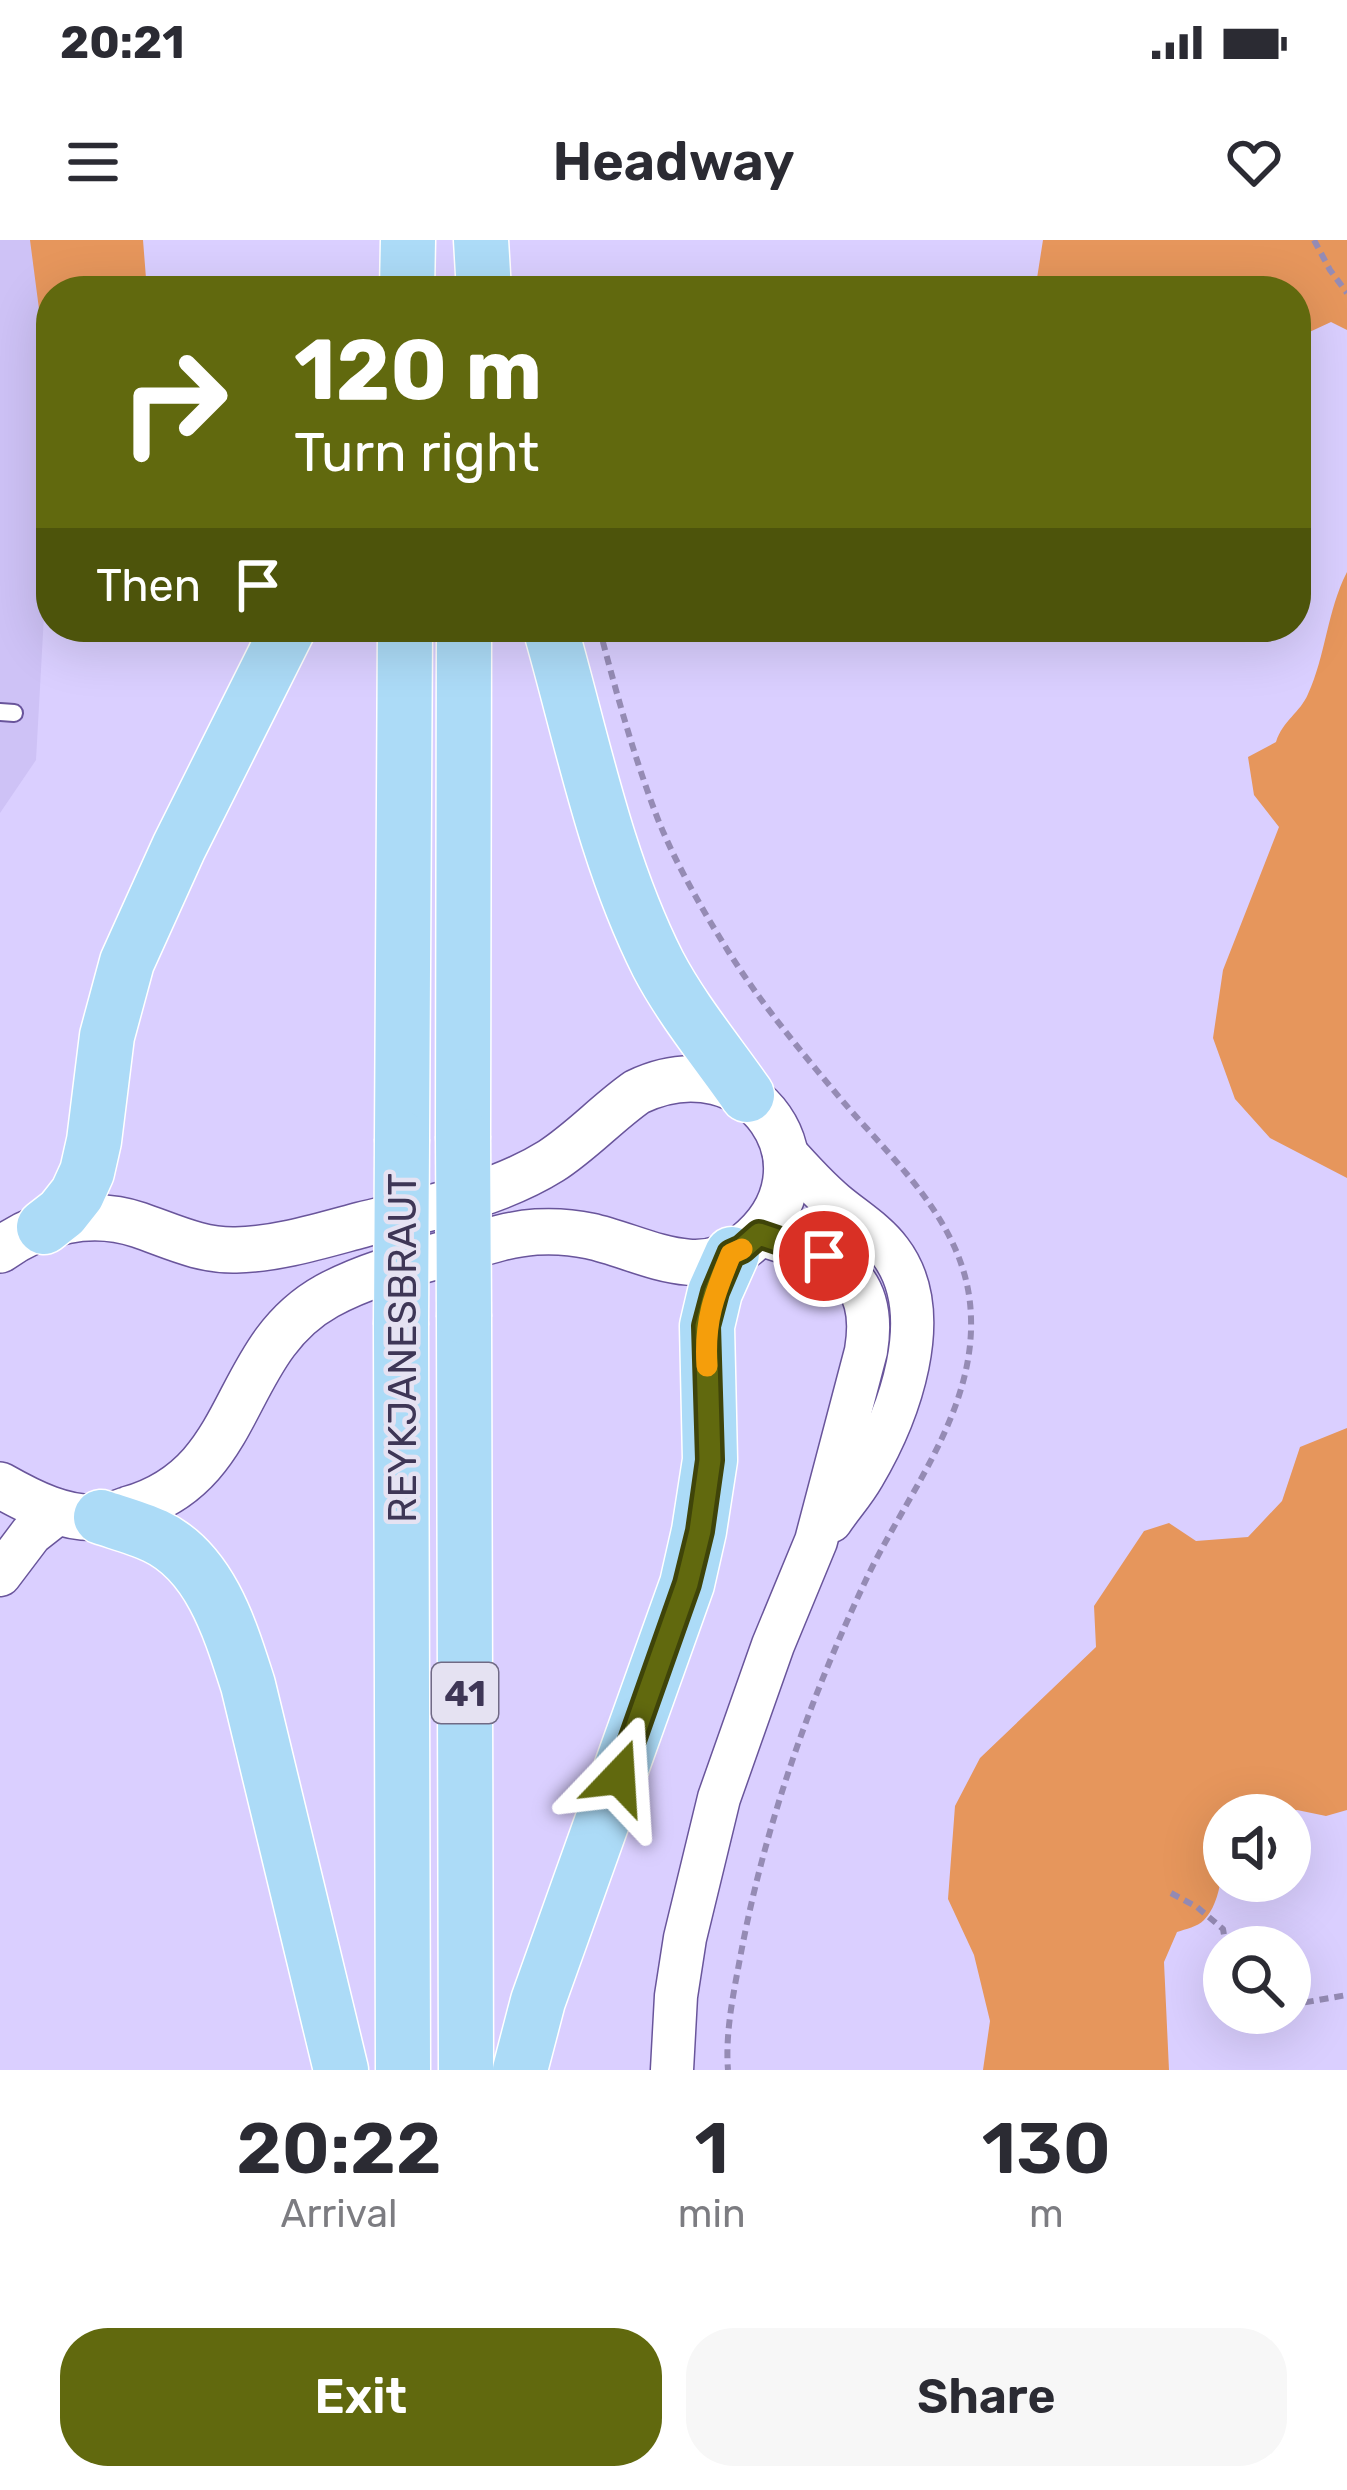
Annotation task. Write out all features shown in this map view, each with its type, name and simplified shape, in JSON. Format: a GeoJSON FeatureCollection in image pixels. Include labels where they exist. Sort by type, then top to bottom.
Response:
{"type":"FeatureCollection","features":[{"type":"Feature","properties":{"kind":"highway"},"geometry":{"type":"LineString","coordinates":[[466,240],[466,276]]}},
{"type":"Feature","properties":{"kind":"highway"},"geometry":{"type":"LineString","coordinates":[[481,240],[483,276]]}},
{"type":"Feature","properties":{"kind":"highway"},"geometry":{"type":"LineString","coordinates":[[22,1238],[62,1213],[87,1172],[107,1036],[128,962],[179,847],[282,642]]}},
{"type":"Feature","properties":{"kind":"highway","name":"REYKJANESBRAUT"},"geometry":{"type":"LineString","coordinates":[[403,2070],[405,642]]}},
{"type":"Feature","properties":{"kind":"highway","name":"REYKJANESBRAUT"},"geometry":{"type":"LineString","coordinates":[[464,642],[466,2070]]}},
{"type":"Feature","properties":{"kind":"highway"},"geometry":{"type":"LineString","coordinates":[[554,642],[604,824],[635,916],[660,969],[747,1095]]}},
{"type":"Feature","properties":{"kind":"highway"},"geometry":{"type":"LineString","coordinates":[[520,2070],[538,2001],[687,1584],[710,1460],[706,1326],[715,1292],[745,1244]]}},
{"type":"Feature","properties":{"kind":"highway"},"geometry":{"type":"LineString","coordinates":[[80,1515],[159,1537],[192,1564],[213,1595],[233,1638],[259,1731],[341,2070]]}},
{"type":"Feature","properties":{"kind":"main road"},"geometry":{"type":"LineString","coordinates":[[0,1484],[28,1501],[80,1515],[148,1504],[188,1481],[220,1442],[277,1338],[323,1298],[396,1268],[535,1232],[591,1236],[665,1261],[701,1262],[745,1244],[780,1200],[786,1169],[777,1129],[747,1095],[714,1079],[686,1078],[652,1085],[620,1104],[580,1140],[509,1184],[392,1219],[238,1250],[206,1247],[99,1217],[80,1217],[22,1238]]}},
{"type":"Feature","properties":{"kind":"street"},"geometry":{"type":"LineString","coordinates":[[784,1151],[816,1186],[890,1250],[910,1297],[913,1327],[891,1418],[862,1478],[816,1541]]}},
{"type":"Feature","properties":{"kind":"street"},"geometry":{"type":"LineString","coordinates":[[672,2070],[685,1938],[719,1798],[816,1541],[870,1328],[857,1282],[843,1268],[824,1256],[745,1244]]}},
{"type":"Feature","properties":{"kind":"street"},"geometry":{"type":"LineString","coordinates":[[0,1575],[32,1534],[80,1515]]}},
{"type":"Feature","properties":{"kind":"path"},"geometry":{"type":"LineString","coordinates":[[1314,240],[1347,293]]}},
{"type":"Feature","properties":{"kind":"path"},"geometry":{"type":"LineString","coordinates":[[604,642],[655,812],[688,880],[725,947],[779,1024],[938,1212],[963,1265],[971,1318],[965,1374],[950,1422],[864,1583],[782,1790],[752,1897],[731,2006],[728,2070]]}},
{"type":"Feature","properties":{"kind":"path"},"geometry":{"type":"LineString","coordinates":[[1171,1893],[1219,1926]]}},
{"type":"Feature","properties":{"kind":"path"},"geometry":{"type":"LineString","coordinates":[[1311,2002],[1347,1995]]}},
{"type":"Feature","properties":{"kind":"shaded area"},"geometry":{"type":"Polygon","coordinates":[[[0,240],[65,240],[55,276],[36,276],[36,642],[43,642],[36,760],[0,813],[0,240]]]}},
{"type":"Feature","properties":{"kind":"shaded area"},"geometry":{"type":"Polygon","coordinates":[[[30,240],[143,240],[146,276],[36,276],[36,286],[30,240]]]}},
{"type":"Feature","properties":{"kind":"shaded area"},"geometry":{"type":"Polygon","coordinates":[[[1043,240],[1347,240],[1347,330],[1331,322],[1311,331],[1311,276],[1037,276],[1043,240]]]}},
{"type":"Feature","properties":{"kind":"shaded area"},"geometry":{"type":"Polygon","coordinates":[[[1347,572],[1347,1178],[1270,1138],[1235,1099],[1213,1038],[1223,970],[1279,827],[1254,795],[1248,757],[1276,742],[1305,701],[1347,572]]]}},
{"type":"Feature","properties":{"kind":"shaded area"},"geometry":{"type":"Polygon","coordinates":[[[1347,1428],[1347,1810],[1326,1816],[1311,1813],[1311,1794],[1203,1794],[1203,1902],[1214,1902],[1201,1922],[1177,1932],[1164,1962],[1169,2070],[983,2070],[990,2021],[974,1955],[948,1899],[955,1806],[980,1758],[1096,1647],[1094,1606],[1144,1531],[1169,1523],[1196,1541],[1248,1537],[1282,1501],[1300,1447],[1347,1428]]]}},
{"type":"Feature","properties":{"kind":"slow traffic"},"geometry":{"type":"LineString","coordinates":[[707,1366],[709,1312],[731,1254],[742,1249]]}},
{"type":"Feature","properties":{"kind":"route"},"geometry":{"type":"LineString","coordinates":[[619,1777],[687,1584],[700,1531],[711,1430],[706,1326],[715,1292],[731,1254],[759,1234],[824,1256]]}}]}
